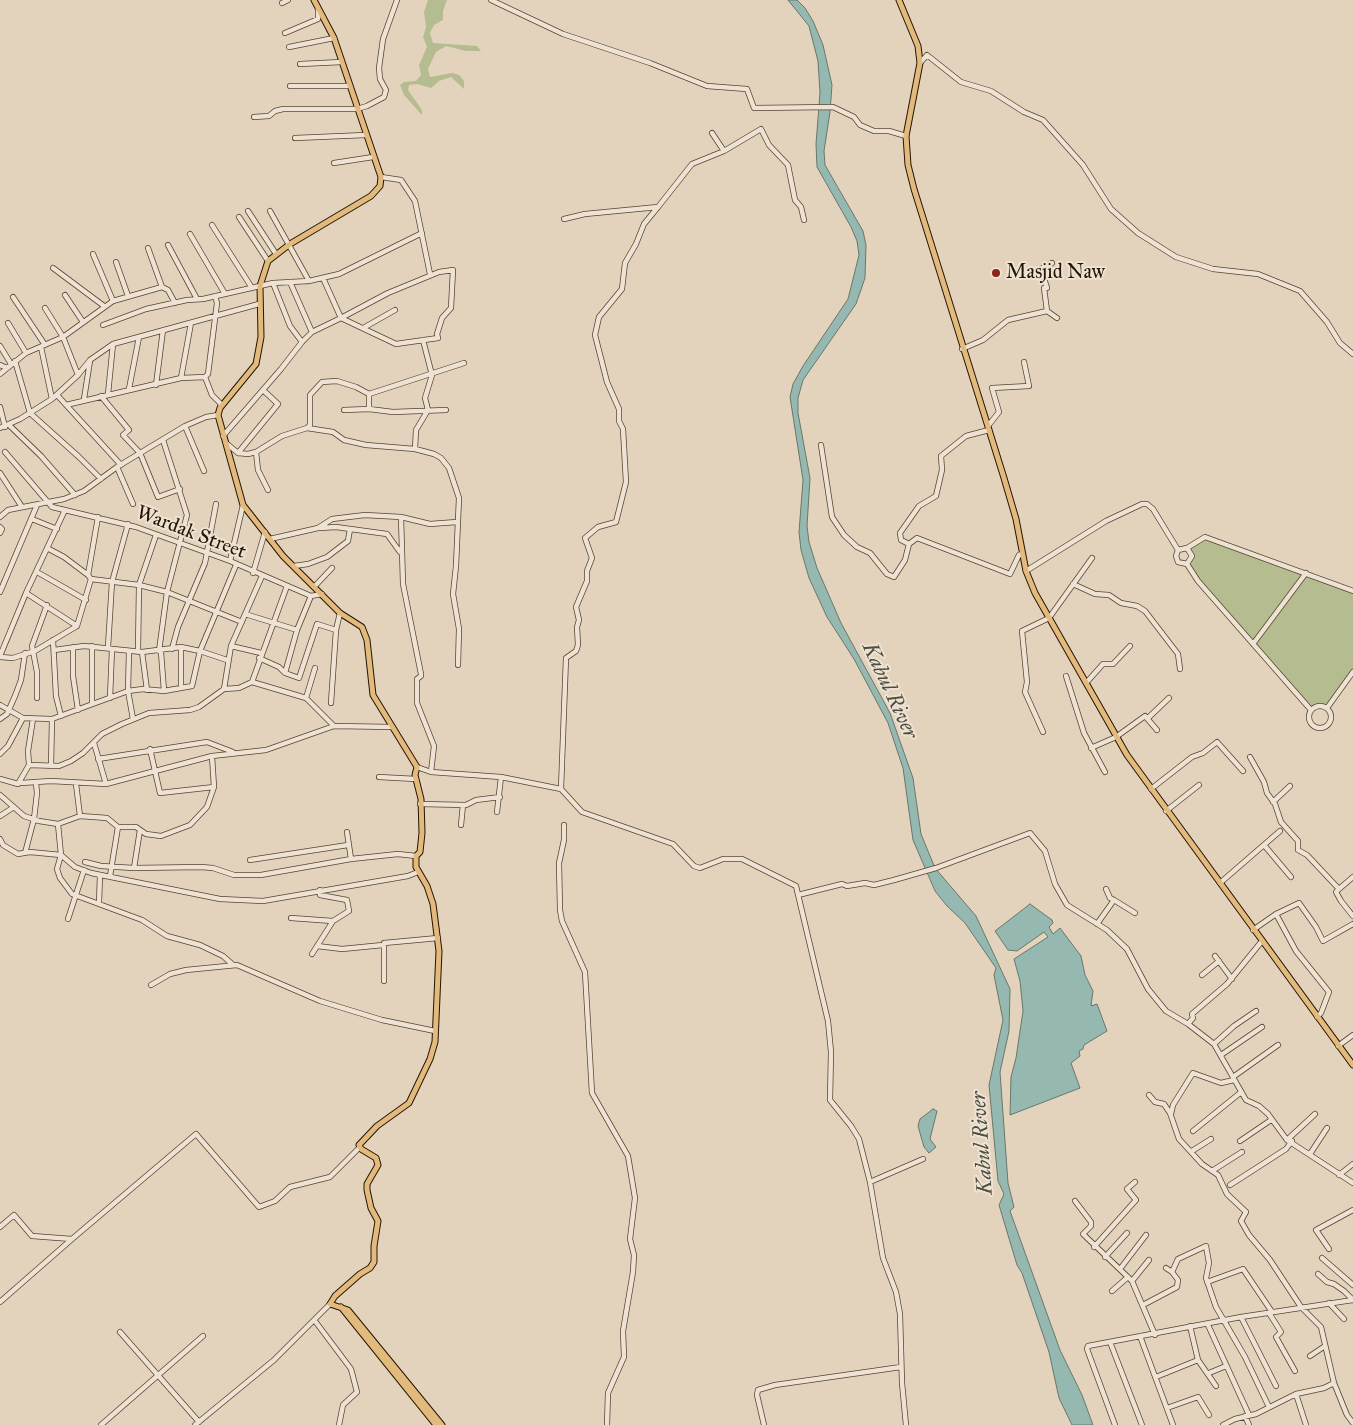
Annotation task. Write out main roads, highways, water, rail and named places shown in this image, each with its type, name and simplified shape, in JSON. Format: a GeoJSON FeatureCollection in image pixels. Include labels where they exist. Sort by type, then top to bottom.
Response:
{"type":"FeatureCollection","features":[{"type":"Feature","properties":{"kind":"main road"},"geometry":{"type":"LineString","coordinates":[[314,0],[334,38],[381,177],[380,186],[371,196],[290,244],[268,261],[260,286],[261,337],[256,364],[220,408],[218,415],[243,505],[314,587],[340,613],[362,627],[367,640],[373,694],[417,767],[416,779],[420,804],[421,846],[420,852],[416,856],[418,872],[427,886],[433,904],[438,938],[435,1031],[430,1059],[409,1103],[377,1126],[364,1138],[359,1148],[373,1155],[378,1165],[367,1184],[371,1208],[378,1220],[374,1246],[374,1262],[370,1268],[360,1274],[335,1296],[330,1304],[348,1310],[442,1425]]}},
{"type":"Feature","properties":{"kind":"main road"},"geometry":{"type":"LineString","coordinates":[[899,0],[918,46],[920,63],[906,136],[908,165],[962,349],[989,428],[1016,519],[1026,571],[1038,601],[1116,737],[1151,789],[1353,1065]]}},
{"type":"Feature","properties":{"kind":"main road"},"geometry":{"type":"LineString","coordinates":[[341,1307],[436,1425]]}},
{"type":"Feature","properties":{"kind":"water"},"geometry":{"type":"Polygon","coordinates":[[[788,0],[797,0],[805,8],[813,21],[823,45],[832,85],[824,151],[825,165],[863,231],[866,245],[865,278],[856,304],[803,380],[798,398],[798,413],[810,478],[807,526],[809,542],[817,568],[841,623],[890,713],[913,778],[921,834],[935,868],[976,916],[1010,989],[1009,1031],[1000,1072],[1008,1183],[1014,1207],[1010,1211],[1060,1350],[1082,1395],[1093,1425],[1072,1425],[1059,1398],[1049,1352],[1022,1273],[1017,1265],[999,1205],[1004,1194],[998,1181],[989,1085],[1003,1020],[994,975],[996,968],[965,923],[947,906],[935,891],[913,840],[903,768],[888,723],[854,659],[827,617],[809,578],[801,550],[799,532],[803,480],[790,397],[793,384],[803,366],[848,299],[859,255],[857,241],[851,227],[817,167],[816,144],[820,93],[818,61],[809,26],[788,0]]]}},
{"type":"Feature","properties":{"kind":"water"},"geometry":{"type":"Polygon","coordinates":[[[1030,904],[1052,920],[1053,923],[1049,927],[1053,934],[1060,928],[1081,956],[1085,975],[1093,991],[1091,1006],[1097,1004],[1107,1031],[1084,1045],[1083,1049],[1079,1051],[1080,1056],[1071,1063],[1080,1088],[1010,1115],[1011,1077],[1016,1058],[1023,1011],[1020,981],[1014,959],[1048,937],[1044,932],[1017,951],[1008,950],[995,931],[1030,904]]]}},
{"type":"Feature","properties":{"kind":"water"},"geometry":{"type":"Polygon","coordinates":[[[933,1109],[937,1111],[930,1139],[936,1147],[929,1153],[924,1147],[918,1126],[920,1119],[933,1109]]]}},
{"type":"Feature","properties":{"kind":"place","name":"Masjid Naw"},"geometry":{"type":"Point","coordinates":[996,273]}},
{"type":"Feature","properties":{"kind":"water label","name":"Kabul River"},"geometry":{"type":"Point","coordinates":[889,691]}},
{"type":"Feature","properties":{"kind":"water label","name":"Kabul River"},"geometry":{"type":"Point","coordinates":[983,1143]}}]}
